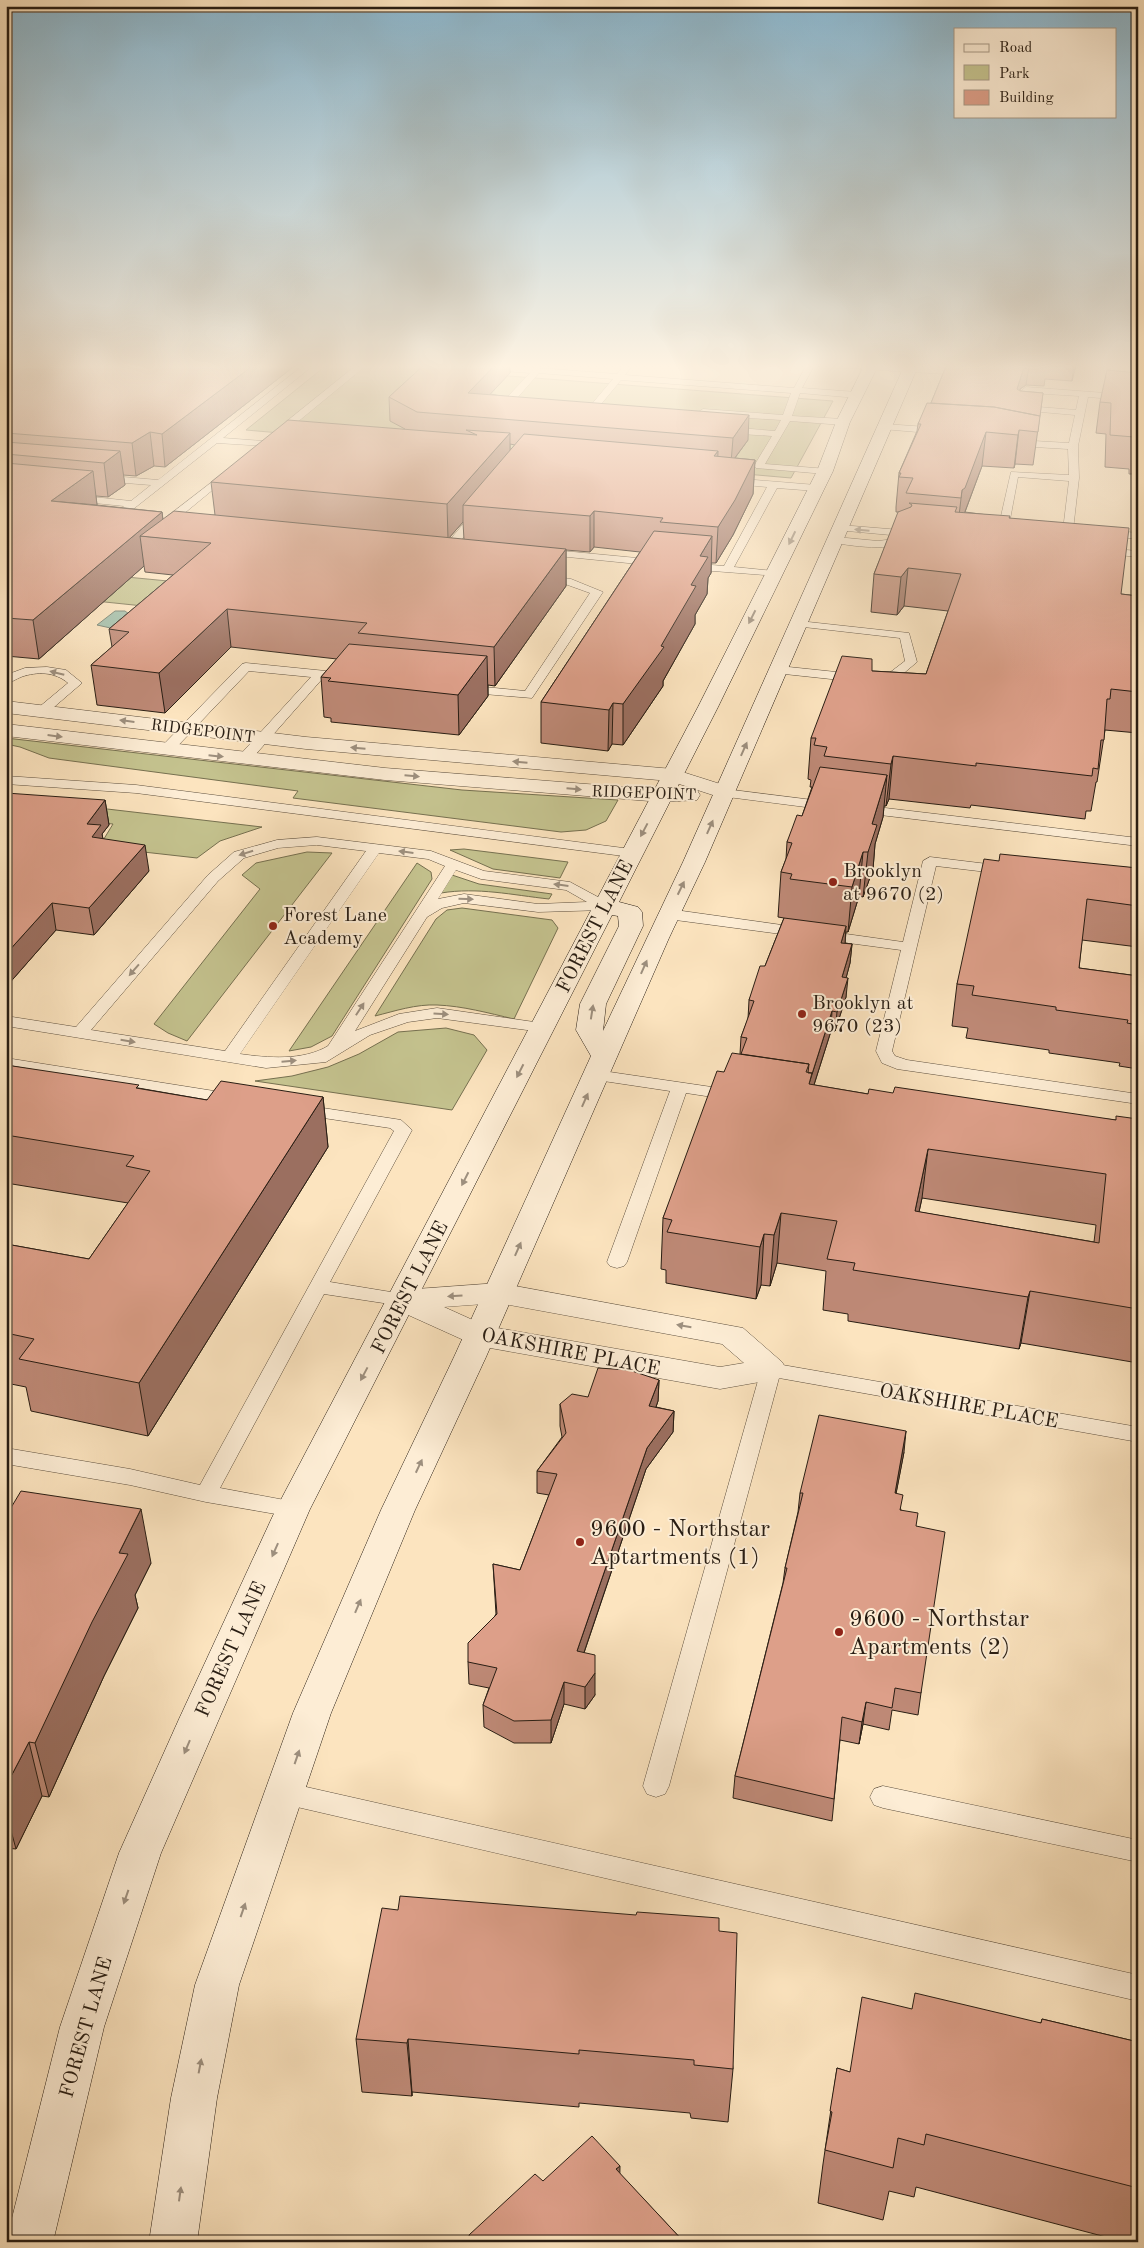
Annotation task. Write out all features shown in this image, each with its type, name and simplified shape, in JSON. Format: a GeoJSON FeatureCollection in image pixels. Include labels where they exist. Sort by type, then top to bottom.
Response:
{"type":"FeatureCollection","features":[{"type":"Feature","properties":{"kind":"main road","name":"FOREST LANE"},"geometry":{"type":"LineString","coordinates":[[29,2242],[82,2027],[140,1854],[293,1509],[403,1300],[631,853],[673,775],[797,576],[844,526],[867,469]]}},
{"type":"Feature","properties":{"kind":"main road","name":"FOREST LANE"},"geometry":{"type":"LineString","coordinates":[[173,2242],[194,2098],[217,1985],[312,1713],[395,1519],[499,1293],[668,914],[725,793],[799,624],[797,576],[816,488],[825,471]]}},
{"type":"Feature","properties":{"kind":"main road"},"geometry":{"type":"LineString","coordinates":[[825,471],[837,475],[840,480]]}},
{"type":"Feature","properties":{"kind":"main road"},"geometry":{"type":"LineString","coordinates":[[827,508],[844,526]]}},
{"type":"Feature","properties":{"kind":"main road","name":"RIDGEPOINT"},"geometry":{"type":"LineString","coordinates":[[9,710],[42,711],[264,738],[400,752],[673,775],[725,793]]}},
{"type":"Feature","properties":{"kind":"main road","name":"RIDGEPOINT"},"geometry":{"type":"LineString","coordinates":[[6,730],[385,774],[662,796],[725,793]]}},
{"type":"Feature","properties":{"kind":"main road"},"geometry":{"type":"LineString","coordinates":[[385,774],[400,752]]}},
{"type":"Feature","properties":{"kind":"main road"},"geometry":{"type":"LineString","coordinates":[[600,1066],[589,1030],[593,1004],[630,926],[630,912],[604,906]]}},
{"type":"Feature","properties":{"kind":"main road","name":"OAKSHIRE PLACE"},"geometry":{"type":"LineString","coordinates":[[403,1300],[499,1293],[732,1335],[771,1370]]}},
{"type":"Feature","properties":{"kind":"main road","name":"OAKSHIRE PLACE"},"geometry":{"type":"LineString","coordinates":[[403,1300],[480,1335],[720,1378],[771,1370]]}},
{"type":"Feature","properties":{"kind":"lane"},"geometry":{"type":"LineString","coordinates":[[103,528],[178,469]]}},
{"type":"Feature","properties":{"kind":"lane"},"geometry":{"type":"LineString","coordinates":[[174,517],[233,469]]}},
{"type":"Feature","properties":{"kind":"lane"},"geometry":{"type":"LineString","coordinates":[[788,469],[825,471]]}},
{"type":"Feature","properties":{"kind":"lane"},"geometry":{"type":"LineString","coordinates":[[1068,530],[1074,469]]}},
{"type":"Feature","properties":{"kind":"lane"},"geometry":{"type":"LineString","coordinates":[[990,528],[1009,526],[1014,474],[1074,478]]}},
{"type":"Feature","properties":{"kind":"lane"},"geometry":{"type":"LineString","coordinates":[[92,477],[160,483]]}},
{"type":"Feature","properties":{"kind":"lane"},"geometry":{"type":"LineString","coordinates":[[724,481],[816,488]]}},
{"type":"Feature","properties":{"kind":"lane"},"geometry":{"type":"LineString","coordinates":[[728,570],[773,485]]}},
{"type":"Feature","properties":{"kind":"lane"},"geometry":{"type":"LineString","coordinates":[[65,498],[133,504]]}},
{"type":"Feature","properties":{"kind":"lane"},"geometry":{"type":"LineString","coordinates":[[452,544],[483,507]]}},
{"type":"Feature","properties":{"kind":"lane"},"geometry":{"type":"LineString","coordinates":[[123,512],[141,514]]}},
{"type":"Feature","properties":{"kind":"lane"},"geometry":{"type":"LineString","coordinates":[[158,515],[192,520]]}},
{"type":"Feature","properties":{"kind":"lane"},"geometry":{"type":"LineString","coordinates":[[844,526],[878,544],[892,538],[924,537]]}},
{"type":"Feature","properties":{"kind":"lane"},"geometry":{"type":"LineString","coordinates":[[1094,532],[1138,536]]}},
{"type":"Feature","properties":{"kind":"lane"},"geometry":{"type":"LineString","coordinates":[[1090,550],[1138,554]]}},
{"type":"Feature","properties":{"kind":"lane"},"geometry":{"type":"LineString","coordinates":[[529,551],[797,576]]}},
{"type":"Feature","properties":{"kind":"lane"},"geometry":{"type":"LineString","coordinates":[[449,687],[528,696],[597,592],[567,581],[528,577]]}},
{"type":"Feature","properties":{"kind":"lane"},"geometry":{"type":"LineString","coordinates":[[779,670],[887,680],[911,662],[905,635],[799,624]]}},
{"type":"Feature","properties":{"kind":"lane"},"geometry":{"type":"LineString","coordinates":[[166,750],[246,667],[360,678]]}},
{"type":"Feature","properties":{"kind":"lane"},"geometry":{"type":"LineString","coordinates":[[6,680],[13,675],[35,670],[61,672],[76,683],[42,711]]}},
{"type":"Feature","properties":{"kind":"lane"},"geometry":{"type":"LineString","coordinates":[[244,759],[320,674]]}},
{"type":"Feature","properties":{"kind":"lane"},"geometry":{"type":"LineString","coordinates":[[6,780],[136,789],[631,853]]}},
{"type":"Feature","properties":{"kind":"lane"},"geometry":{"type":"LineString","coordinates":[[725,793],[1138,842]]}},
{"type":"Feature","properties":{"kind":"lane"},"geometry":{"type":"LineString","coordinates":[[80,1033],[213,878],[239,855],[277,844],[317,841],[431,855],[481,875],[570,886],[604,906]]}},
{"type":"Feature","properties":{"kind":"lane"},"geometry":{"type":"LineString","coordinates":[[229,1057],[375,848]]}},
{"type":"Feature","properties":{"kind":"lane"},"geometry":{"type":"LineString","coordinates":[[1019,872],[930,861],[884,1051],[888,1058],[903,1065],[1138,1099]]}},
{"type":"Feature","properties":{"kind":"lane"},"geometry":{"type":"LineString","coordinates":[[334,1050],[453,864]]}},
{"type":"Feature","properties":{"kind":"lane"},"geometry":{"type":"LineString","coordinates":[[422,915],[430,906],[465,898],[536,908],[604,906]]}},
{"type":"Feature","properties":{"kind":"lane"},"geometry":{"type":"LineString","coordinates":[[668,914],[909,947]]}},
{"type":"Feature","properties":{"kind":"lane"},"geometry":{"type":"LineString","coordinates":[[6,1021],[266,1063],[320,1058],[364,1032],[405,1017],[437,1013],[542,1027]]}},
{"type":"Feature","properties":{"kind":"lane"},"geometry":{"type":"LineString","coordinates":[[6,1063],[252,1102]]}},
{"type":"Feature","properties":{"kind":"lane"},"geometry":{"type":"LineString","coordinates":[[600,1066],[656,1084],[748,1097]]}},
{"type":"Feature","properties":{"kind":"lane"},"geometry":{"type":"LineString","coordinates":[[617,1262],[680,1087]]}},
{"type":"Feature","properties":{"kind":"lane"},"geometry":{"type":"LineString","coordinates":[[206,1494],[403,1130],[395,1124],[292,1108]]}},
{"type":"Feature","properties":{"kind":"lane"},"geometry":{"type":"LineString","coordinates":[[317,1286],[403,1300]]}},
{"type":"Feature","properties":{"kind":"lane"},"geometry":{"type":"LineString","coordinates":[[656,1786],[771,1370]]}},
{"type":"Feature","properties":{"kind":"lane","name":"OAKSHIRE PLACE"},"geometry":{"type":"LineString","coordinates":[[771,1370],[1138,1435]]}},
{"type":"Feature","properties":{"kind":"lane"},"geometry":{"type":"LineString","coordinates":[[6,1456],[293,1509]]}},
{"type":"Feature","properties":{"kind":"lane"},"geometry":{"type":"LineString","coordinates":[[284,1793],[1138,1988]]}},
{"type":"Feature","properties":{"kind":"lane"},"geometry":{"type":"LineString","coordinates":[[883,1797],[1138,1851]]}},
{"type":"Feature","properties":{"kind":"green space"},"geometry":{"type":"Polygon","coordinates":[[[688,469],[796,469],[791,478],[688,469]]]}},
{"type":"Feature","properties":{"kind":"green space"},"geometry":{"type":"Polygon","coordinates":[[[85,573],[199,584],[172,609],[57,597],[85,573]]]}},
{"type":"Feature","properties":{"kind":"green space"},"geometry":{"type":"Polygon","coordinates":[[[6,738],[462,790],[618,800],[606,821],[586,830],[561,832],[293,798],[298,791],[49,758],[6,744],[6,738]]]}},
{"type":"Feature","properties":{"kind":"green space"},"geometry":{"type":"Polygon","coordinates":[[[90,807],[262,827],[220,841],[197,858],[99,847],[113,824],[6,814],[6,808],[90,807]]]}},
{"type":"Feature","properties":{"kind":"green space"},"geometry":{"type":"Polygon","coordinates":[[[464,849],[568,862],[560,878],[493,869],[450,850],[464,849]]]}},
{"type":"Feature","properties":{"kind":"green space"},"geometry":{"type":"Polygon","coordinates":[[[307,852],[332,853],[187,1041],[168,1033],[154,1024],[260,889],[242,875],[256,863],[307,852]]]}},
{"type":"Feature","properties":{"kind":"green space"},"geometry":{"type":"Polygon","coordinates":[[[417,863],[431,872],[432,879],[332,1036],[311,1047],[289,1051],[417,863]]]}},
{"type":"Feature","properties":{"kind":"green space"},"geometry":{"type":"Polygon","coordinates":[[[452,875],[479,884],[552,894],[549,899],[482,891],[441,893],[452,875]]]}},
{"type":"Feature","properties":{"kind":"green space"},"geometry":{"type":"Polygon","coordinates":[[[462,908],[552,920],[558,928],[514,1019],[466,1008],[437,1005],[413,1007],[375,1016],[436,919],[447,910],[462,908]]]}},
{"type":"Feature","properties":{"kind":"green space"},"geometry":{"type":"Polygon","coordinates":[[[446,1028],[474,1035],[487,1050],[452,1110],[255,1081],[292,1076],[328,1067],[359,1054],[398,1032],[446,1028]]]}},
{"type":"Feature","properties":{"kind":"shaded area"},"geometry":{"type":"Polygon","coordinates":[[[115,611],[125,611],[129,614],[115,629],[97,625],[115,611]]]}},
{"type":"Feature","properties":{"kind":"building"},"geometry":{"type":"Polygon","coordinates":[[[6,469],[70,469],[93,471],[51,501],[162,512],[33,620],[6,618],[6,469]]]}},
{"type":"Feature","properties":{"kind":"building"},"geometry":{"type":"Polygon","coordinates":[[[227,469],[478,469],[447,504],[211,482],[227,469]]]}},
{"type":"Feature","properties":{"kind":"building"},"geometry":{"type":"Polygon","coordinates":[[[494,469],[751,469],[735,500],[718,527],[660,522],[663,518],[594,511],[590,516],[463,505],[494,469]]]}},
{"type":"Feature","properties":{"kind":"building"},"geometry":{"type":"Polygon","coordinates":[[[901,469],[972,469],[965,488],[962,490],[961,498],[906,493],[913,478],[899,477],[901,473],[899,473],[901,469]]]}},
{"type":"Feature","properties":{"kind":"building"},"geometry":{"type":"Polygon","coordinates":[[[909,503],[957,507],[955,512],[1129,528],[1121,594],[1138,596],[1138,692],[1111,689],[1110,699],[1107,699],[1104,740],[1101,740],[1098,769],[1093,768],[1092,776],[976,763],[976,766],[893,756],[891,764],[824,756],[827,747],[814,745],[816,738],[811,738],[842,656],[872,659],[872,671],[926,674],[961,574],[908,568],[901,577],[874,574],[898,512],[911,507],[912,505],[909,503]]]}},
{"type":"Feature","properties":{"kind":"building"},"geometry":{"type":"Polygon","coordinates":[[[174,511],[566,549],[494,647],[358,633],[367,623],[227,609],[159,673],[91,665],[129,632],[109,629],[211,543],[140,536],[174,511]]]}},
{"type":"Feature","properties":{"kind":"building"},"geometry":{"type":"Polygon","coordinates":[[[654,531],[712,536],[700,556],[708,557],[691,585],[696,586],[661,646],[664,647],[623,704],[613,703],[609,710],[541,702],[654,531]]]}},
{"type":"Feature","properties":{"kind":"building"},"geometry":{"type":"Polygon","coordinates":[[[349,644],[487,656],[458,695],[328,681],[331,678],[321,677],[349,644]]]}},
{"type":"Feature","properties":{"kind":"building"},"geometry":{"type":"Polygon","coordinates":[[[820,767],[887,775],[872,824],[877,825],[868,852],[863,852],[852,887],[790,879],[792,874],[781,872],[792,843],[787,842],[797,815],[802,816],[820,767]]]}},
{"type":"Feature","properties":{"kind":"building"},"geometry":{"type":"Polygon","coordinates":[[[6,793],[105,800],[87,824],[101,825],[92,837],[145,845],[89,908],[52,903],[6,954],[6,793]]]}},
{"type":"Feature","properties":{"kind":"building"},"geometry":{"type":"Polygon","coordinates":[[[1000,854],[1138,868],[1138,906],[1087,899],[1079,968],[1138,976],[1138,1025],[1127,1023],[1128,1020],[1056,1010],[1056,1007],[972,995],[974,986],[957,984],[984,859],[999,861],[1000,854]]]}},
{"type":"Feature","properties":{"kind":"building","name":"Brooklyn at 9670 (23)"},"geometry":{"type":"Polygon","coordinates":[[[784,918],[846,926],[841,943],[852,944],[842,977],[848,978],[837,1012],[832,1011],[812,1074],[808,1073],[809,1064],[741,1054],[747,1038],[741,1037],[754,1001],[749,1000],[760,966],[765,966],[784,918]]]}},
{"type":"Feature","properties":{"kind":"building"},"geometry":{"type":"Polygon","coordinates":[[[732,1053],[809,1064],[806,1072],[812,1073],[809,1084],[868,1094],[869,1089],[893,1093],[895,1087],[1116,1120],[1116,1116],[1138,1119],[1138,1309],[1030,1291],[1028,1297],[853,1270],[855,1263],[827,1259],[837,1221],[781,1213],[774,1235],[764,1234],[760,1247],[667,1232],[672,1220],[663,1218],[717,1071],[724,1072],[732,1053]],[[928,1149],[915,1211],[1099,1243],[1106,1174],[928,1149]]]}},
{"type":"Feature","properties":{"kind":"building"},"geometry":{"type":"Polygon","coordinates":[[[6,1065],[139,1085],[136,1088],[207,1100],[221,1081],[323,1097],[139,1383],[19,1359],[34,1339],[6,1333],[6,1244],[89,1259],[150,1171],[126,1166],[134,1156],[6,1135],[6,1065]]]}},
{"type":"Feature","properties":{"kind":"building","name":"9600 - Northstar Aptartments (1)"},"geometry":{"type":"Polygon","coordinates":[[[598,1368],[629,1370],[659,1380],[649,1406],[674,1411],[647,1448],[577,1651],[595,1655],[595,1673],[585,1687],[564,1682],[551,1720],[514,1721],[483,1705],[497,1668],[468,1662],[468,1643],[497,1614],[493,1564],[520,1570],[557,1474],[537,1471],[566,1433],[560,1404],[572,1394],[588,1397],[598,1368]]]}},
{"type":"Feature","properties":{"kind":"building","name":"9600 - Northstar Apartments (2)"},"geometry":{"type":"Polygon","coordinates":[[[819,1415],[906,1431],[895,1493],[903,1495],[900,1510],[918,1513],[916,1526],[945,1532],[921,1693],[895,1688],[892,1708],[866,1702],[862,1722],[842,1717],[834,1799],[735,1776],[787,1568],[785,1568],[803,1493],[800,1493],[819,1415]]]}},
{"type":"Feature","properties":{"kind":"building"},"geometry":{"type":"Polygon","coordinates":[[[21,1491],[141,1509],[119,1553],[128,1554],[92,1622],[35,1743],[29,1742],[6,1786],[6,1516],[21,1491]]]}},
{"type":"Feature","properties":{"kind":"building"},"geometry":{"type":"Polygon","coordinates":[[[400,1896],[636,1915],[637,1912],[719,1918],[719,1931],[737,1933],[733,2069],[694,2065],[694,2060],[579,2050],[579,2054],[408,2039],[407,2043],[356,2039],[382,1908],[398,1910],[400,1896]]]}},
{"type":"Feature","properties":{"kind":"building"},"geometry":{"type":"Polygon","coordinates":[[[915,1993],[1041,2023],[1042,2019],[1138,2042],[1138,2188],[926,2134],[924,2145],[898,2138],[893,2168],[825,2150],[837,2068],[850,2072],[862,1997],[912,2009],[915,1993]]]}},
{"type":"Feature","properties":{"kind":"building"},"geometry":{"type":"Polygon","coordinates":[[[592,2136],[620,2166],[616,2169],[684,2242],[475,2242],[469,2235],[535,2174],[543,2181],[592,2136]]]}},
{"type":"Feature","properties":{"kind":"place","name":"Brooklyn at 9670 (2)"},"geometry":{"type":"Point","coordinates":[833,882]}},
{"type":"Feature","properties":{"kind":"place","name":"Forest Lane Academy"},"geometry":{"type":"Point","coordinates":[273,926]}},
{"type":"Feature","properties":{"kind":"place","name":"Brooklyn at 9670 (23)"},"geometry":{"type":"Point","coordinates":[802,1014]}},
{"type":"Feature","properties":{"kind":"place","name":"9600 - Northstar Aptartments (1)"},"geometry":{"type":"Point","coordinates":[580,1542]}},
{"type":"Feature","properties":{"kind":"place","name":"9600 - Northstar Apartments (2)"},"geometry":{"type":"Point","coordinates":[839,1632]}}]}
